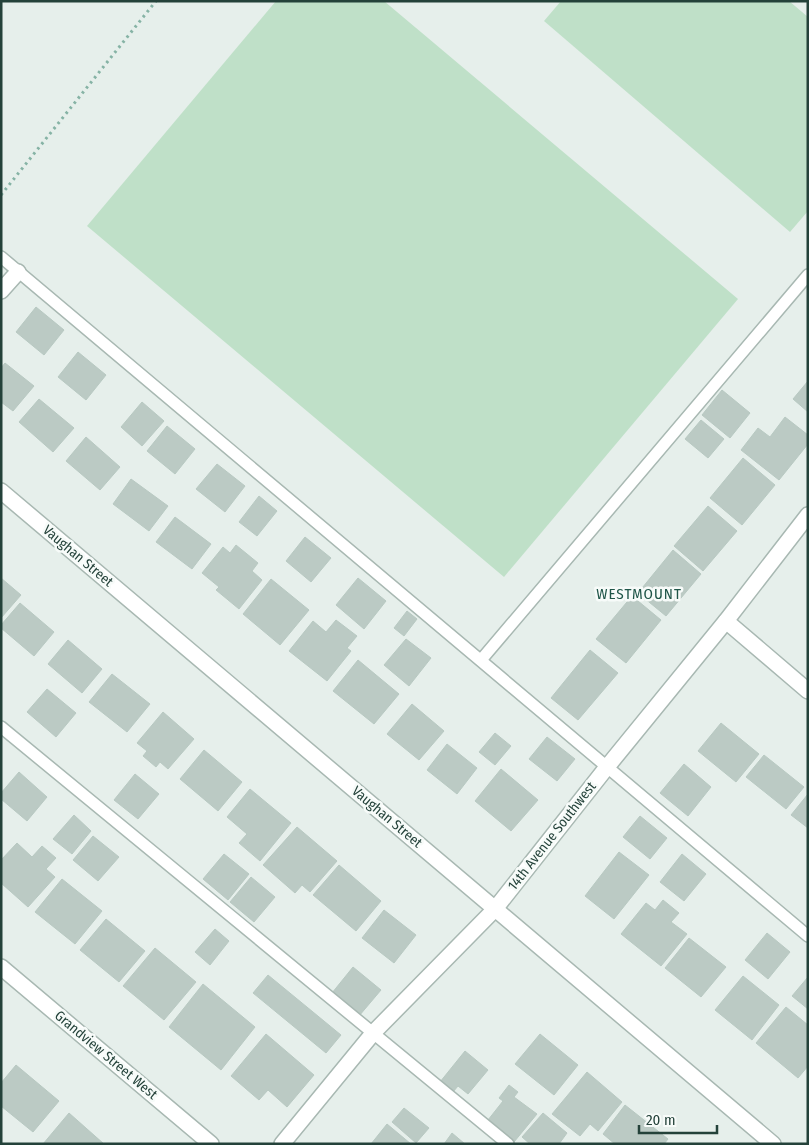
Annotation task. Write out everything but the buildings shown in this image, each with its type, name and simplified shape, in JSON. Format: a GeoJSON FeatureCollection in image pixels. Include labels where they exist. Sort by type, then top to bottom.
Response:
{"type":"FeatureCollection","features":[{"type":"Feature","properties":{"kind":"street"},"geometry":{"type":"LineString","coordinates":[[1,291],[18,272]]}},
{"type":"Feature","properties":{"kind":"street","name":"Vaughan Street"},"geometry":{"type":"LineString","coordinates":[[1,491],[773,1144]]}},
{"type":"Feature","properties":{"kind":"street","name":"14th Avenue Southwest"},"geometry":{"type":"LineString","coordinates":[[282,1144],[374,1032],[496,909],[607,767],[726,621],[808,515]]}},
{"type":"Feature","properties":{"kind":"street"},"geometry":{"type":"LineString","coordinates":[[726,621],[808,691]]}},
{"type":"Feature","properties":{"kind":"street","name":"Grandview Street West"},"geometry":{"type":"LineString","coordinates":[[1,967],[211,1144]]}},
{"type":"Feature","properties":{"kind":"lane"},"geometry":{"type":"LineString","coordinates":[[1,257],[808,936]]}},
{"type":"Feature","properties":{"kind":"lane"},"geometry":{"type":"LineString","coordinates":[[481,660],[808,275]]}},
{"type":"Feature","properties":{"kind":"lane"},"geometry":{"type":"LineString","coordinates":[[1,727],[508,1144]]}},
{"type":"Feature","properties":{"kind":"path"},"geometry":{"type":"LineString","coordinates":[[1,195],[156,1]]}},
{"type":"Feature","properties":{"kind":"green space"},"geometry":{"type":"Polygon","coordinates":[[[276,1],[384,1],[738,299],[504,577],[87,226],[276,1]]]}},
{"type":"Feature","properties":{"kind":"green space"},"geometry":{"type":"Polygon","coordinates":[[[561,1],[789,1],[808,17],[808,211],[790,232],[544,21],[561,1]]]}},
{"type":"Feature","properties":{"kind":"district","name":"WESTMOUNT"},"geometry":{"type":"Point","coordinates":[639,594]}}]}
